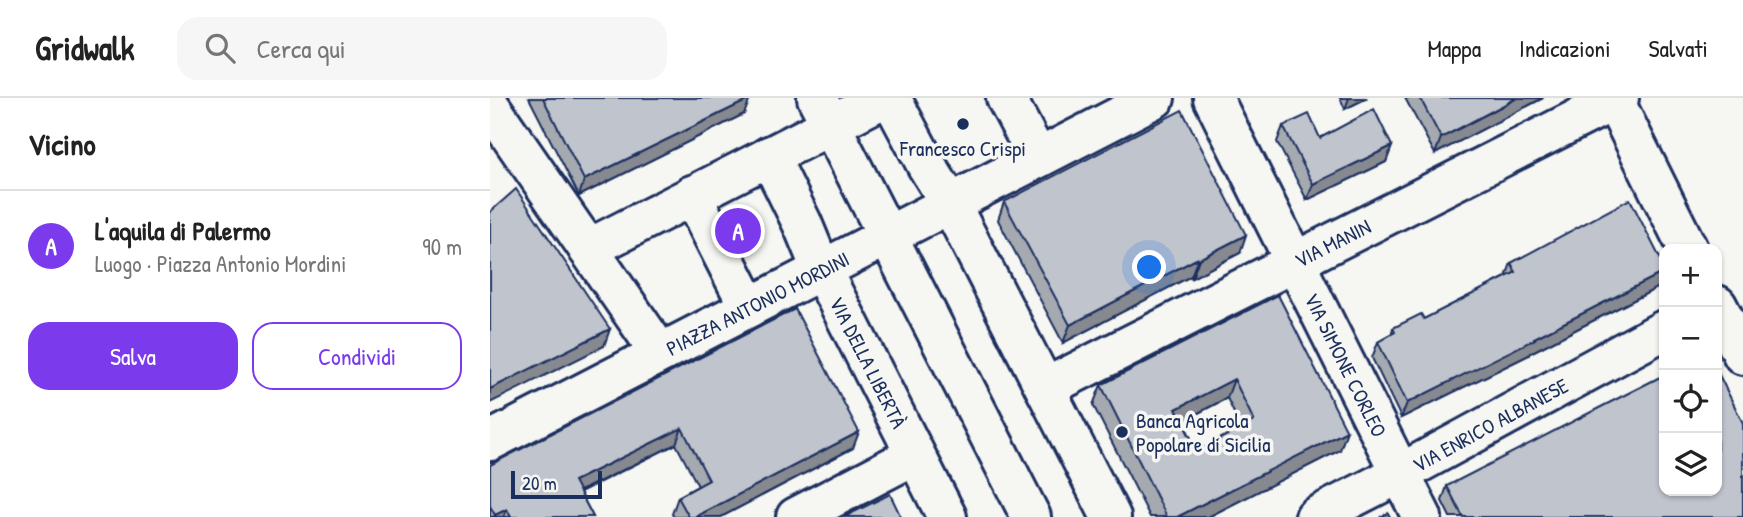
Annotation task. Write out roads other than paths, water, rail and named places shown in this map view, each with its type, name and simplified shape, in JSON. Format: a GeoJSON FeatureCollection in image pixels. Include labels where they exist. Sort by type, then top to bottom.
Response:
{"type":"FeatureCollection","features":[{"type":"Feature","properties":{"kind":"street"},"geometry":{"type":"LineString","coordinates":[[588,249],[769,156],[824,111],[884,98]]}},
{"type":"Feature","properties":{"kind":"street"},"geometry":{"type":"LineString","coordinates":[[891,98],[950,203],[1111,517]]}},
{"type":"Feature","properties":{"kind":"street"},"geometry":{"type":"LineString","coordinates":[[1006,98],[1038,158]]}},
{"type":"Feature","properties":{"kind":"street","name":"VIA SIMONE CORLEO"},"geometry":{"type":"LineString","coordinates":[[1213,98],[1422,517]]}},
{"type":"Feature","properties":{"kind":"street","name":"PIAZZA ANTONIO MORDINI"},"geometry":{"type":"LineString","coordinates":[[490,106],[660,353],[1148,99]]}},
{"type":"Feature","properties":{"kind":"street"},"geometry":{"type":"LineString","coordinates":[[1615,99],[1686,244]]}},
{"type":"Feature","properties":{"kind":"street","name":"VIA MANIN"},"geometry":{"type":"LineString","coordinates":[[1045,388],[1615,99]]}},
{"type":"Feature","properties":{"kind":"street"},"geometry":{"type":"LineString","coordinates":[[824,111],[1031,517]]}},
{"type":"Feature","properties":{"kind":"street","name":"VIA DELLA LIBERTÀ"},"geometry":{"type":"LineString","coordinates":[[769,156],[821,269],[947,517]]}},
{"type":"Feature","properties":{"kind":"street"},"geometry":{"type":"LineString","coordinates":[[692,195],[749,307]]}},
{"type":"Feature","properties":{"kind":"street"},"geometry":{"type":"LineString","coordinates":[[1722,301],[1743,290]]}},
{"type":"Feature","properties":{"kind":"street"},"geometry":{"type":"LineString","coordinates":[[1719,307],[1743,355]]}},
{"type":"Feature","properties":{"kind":"street","name":"VIA ENRICO ALBANESE"},"geometry":{"type":"LineString","coordinates":[[1314,517],[1401,473],[1659,333]]}},
{"type":"Feature","properties":{"kind":"street"},"geometry":{"type":"LineString","coordinates":[[490,441],[660,353]]}},
{"type":"Feature","properties":{"kind":"street"},"geometry":{"type":"LineString","coordinates":[[796,517],[915,455]]}},
{"type":"Feature","properties":{"kind":"place","name":"Francesco Crispi"},"geometry":{"type":"Point","coordinates":[963,124]}},
{"type":"Feature","properties":{"kind":"place","name":"L'aquila di Palermo"},"geometry":{"type":"Point","coordinates":[738,231]}},
{"type":"Feature","properties":{"kind":"place","name":"Banca Agricola Popolare di Sicilia"},"geometry":{"type":"Point","coordinates":[1122,432]}}]}
